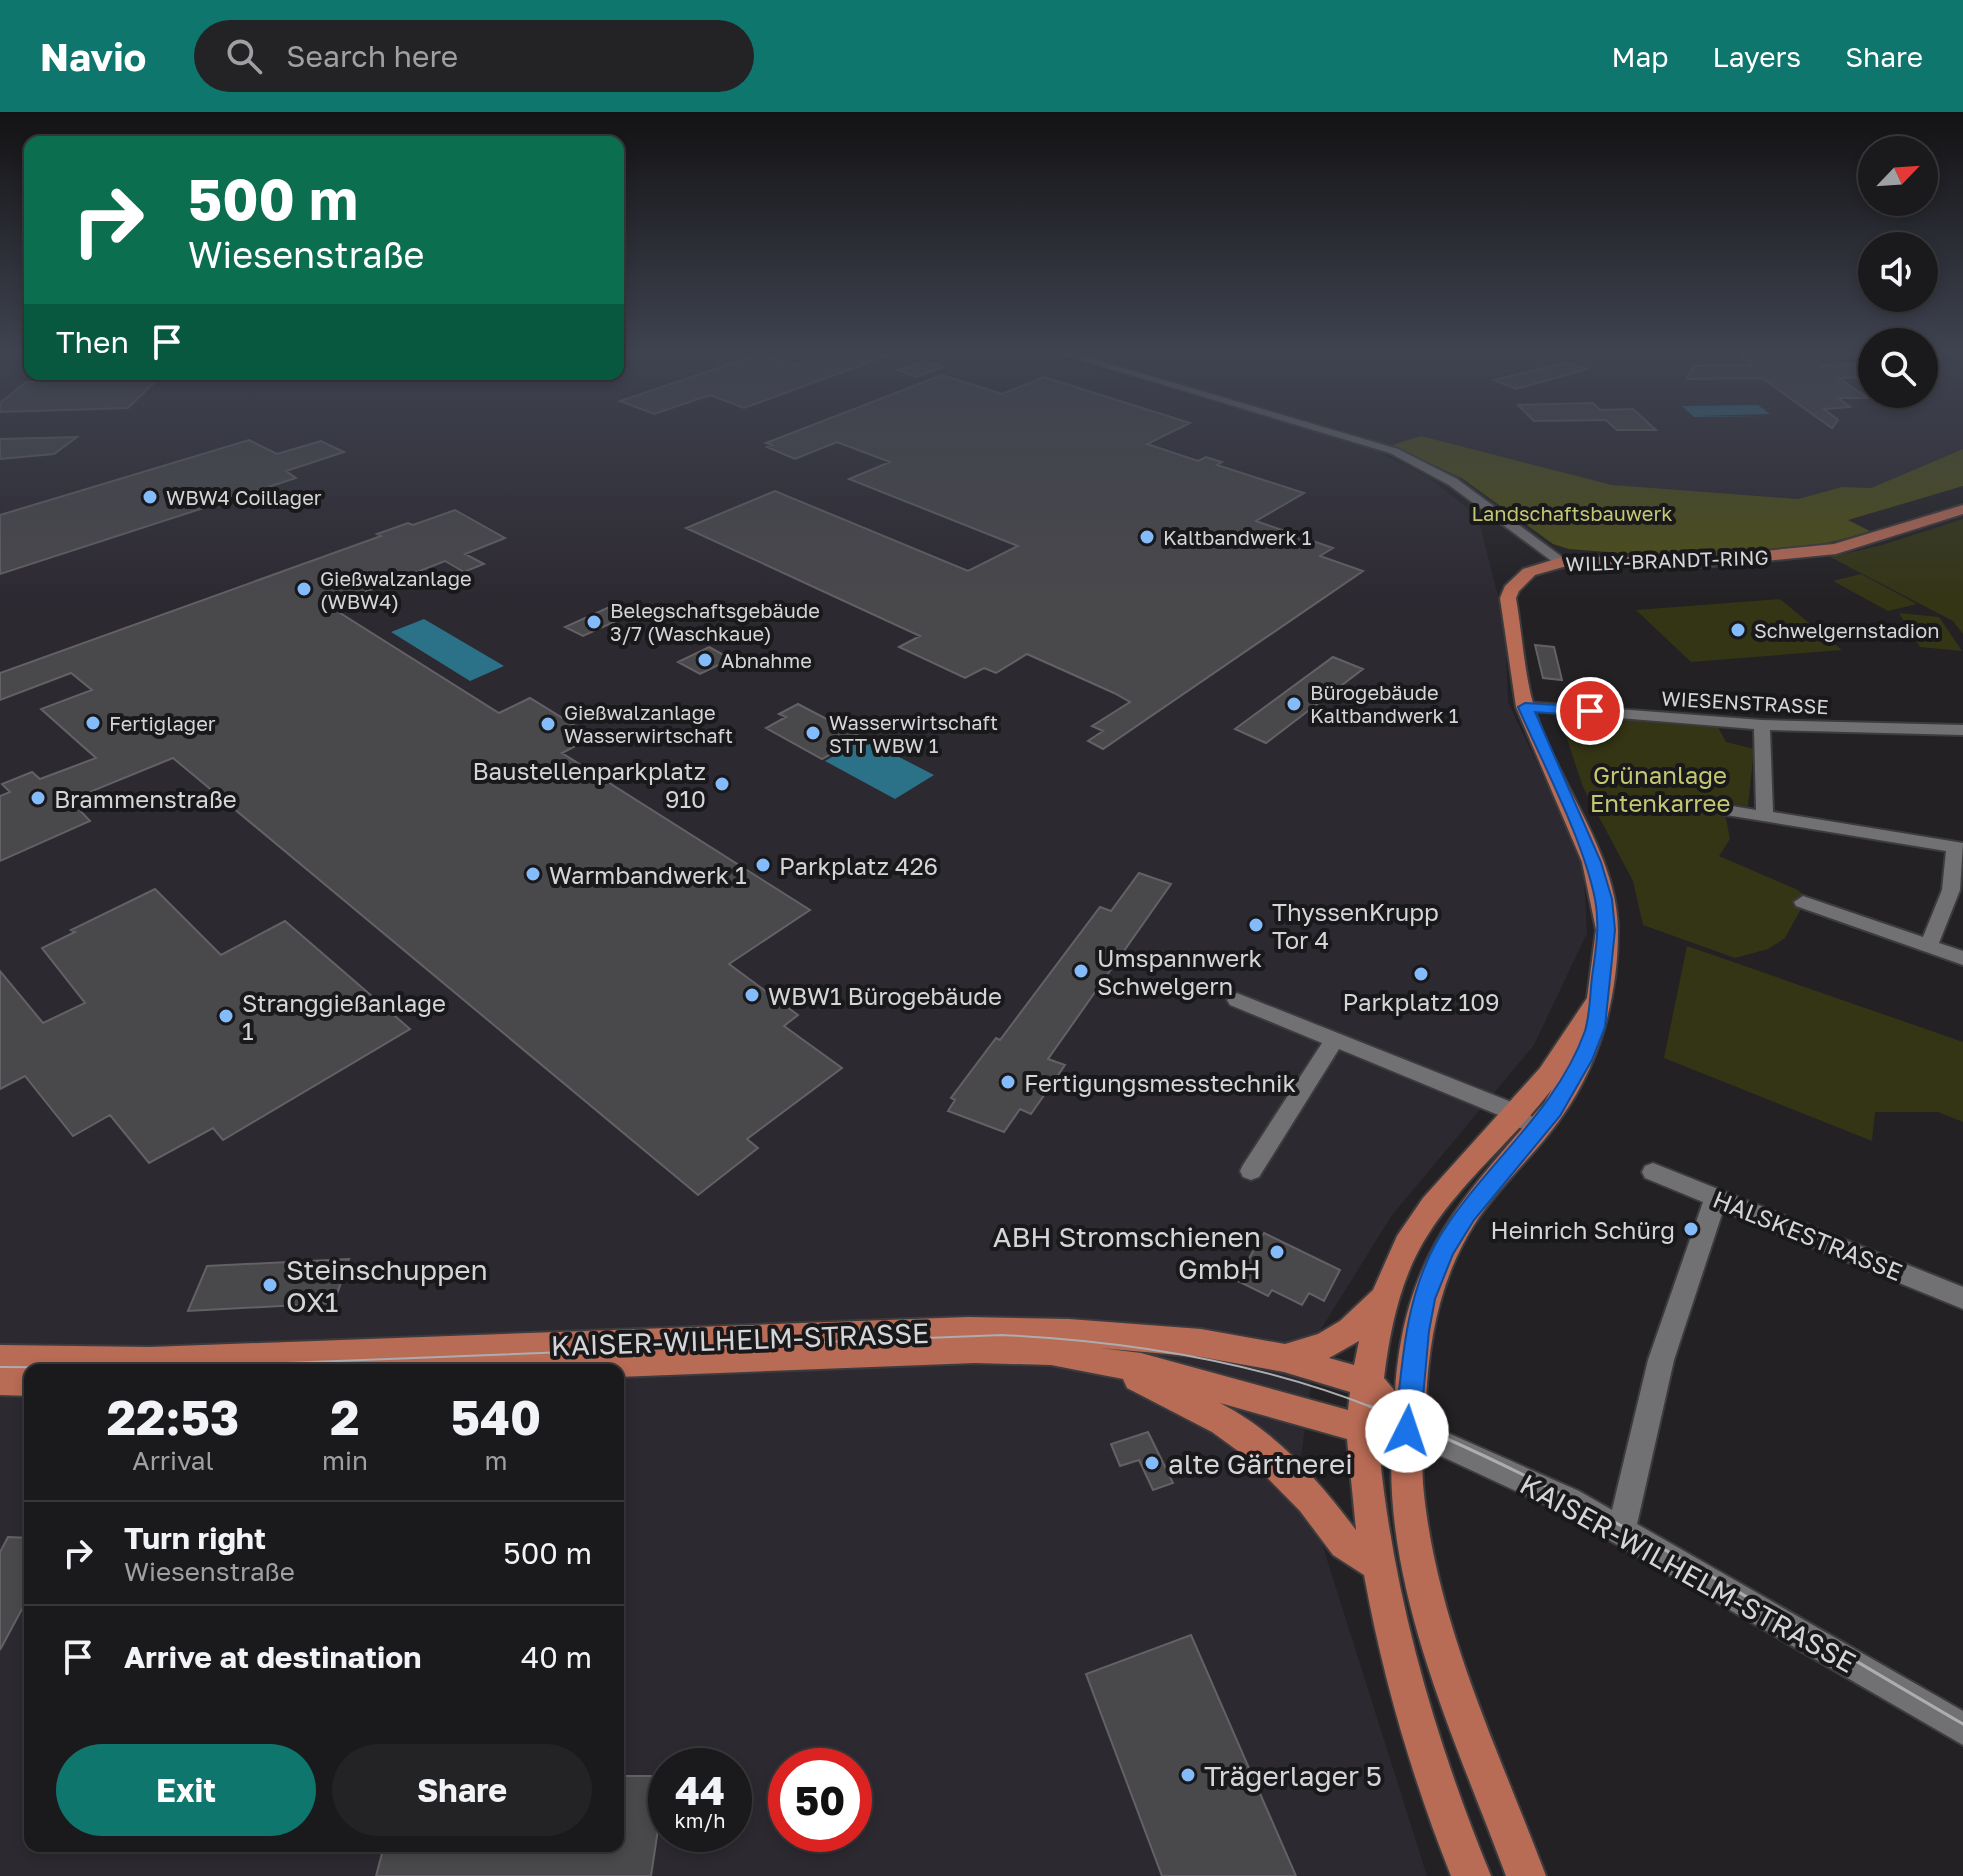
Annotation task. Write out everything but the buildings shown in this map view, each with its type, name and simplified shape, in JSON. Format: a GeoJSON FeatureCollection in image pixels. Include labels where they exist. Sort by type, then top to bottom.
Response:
{"type":"FeatureCollection","features":[{"type":"Feature","properties":{"kind":"main road","name":"WILLY-BRANDT-RING"},"geometry":{"type":"LineString","coordinates":[[1526,1876],[1465,1720],[1418,1567],[1406,1481],[1412,1371],[1424,1299],[1444,1251],[1535,1092],[1598,996],[1607,930],[1593,862],[1525,707],[1508,598],[1511,589],[1529,572],[1562,562],[1704,562],[1836,549],[1963,509]]}},
{"type":"Feature","properties":{"kind":"main road","name":"WILLY-BRANDT-RING"},"geometry":{"type":"LineString","coordinates":[[1471,1876],[1404,1685],[1379,1565],[1369,1500],[1364,1429],[1370,1362],[1386,1297],[1408,1242],[1440,1199],[1518,1123]]}},
{"type":"Feature","properties":{"kind":"main road"},"geometry":{"type":"LineString","coordinates":[[1284,1358],[1338,1342],[1386,1297]]}},
{"type":"Feature","properties":{"kind":"main road","name":"KAISER-WILHELM-STRASSE"},"geometry":{"type":"LineString","coordinates":[[0,1359],[150,1361],[691,1350],[1069,1332],[1201,1343],[1284,1358],[1369,1384],[1407,1427]]}},
{"type":"Feature","properties":{"kind":"main road","name":"KAISER-WILHELM-STRASSE"},"geometry":{"type":"LineString","coordinates":[[972,1339],[1141,1367],[1364,1429],[1407,1427]]}},
{"type":"Feature","properties":{"kind":"main road","name":"KAISER-WILHELM-STRASSE"},"geometry":{"type":"LineString","coordinates":[[506,1364],[691,1350]]}},
{"type":"Feature","properties":{"kind":"main road"},"geometry":{"type":"LineString","coordinates":[[1105,1363],[1223,1421],[1261,1448],[1312,1499],[1345,1543],[1379,1565]]}},
{"type":"Feature","properties":{"kind":"main road"},"geometry":{"type":"LineString","coordinates":[[0,1381],[24,1382]]}},
{"type":"Feature","properties":{"kind":"street"},"geometry":{"type":"LineString","coordinates":[[1344,436],[1394,451],[1453,482],[1562,562]]}},
{"type":"Feature","properties":{"kind":"street","name":"WIESENSTRASSE"},"geometry":{"type":"LineString","coordinates":[[1525,707],[1762,725],[1963,730]]}},
{"type":"Feature","properties":{"kind":"street"},"geometry":{"type":"LineString","coordinates":[[1762,725],[1765,816]]}},
{"type":"Feature","properties":{"kind":"street"},"geometry":{"type":"LineString","coordinates":[[1726,810],[1959,847],[1951,890],[1928,947]]}},
{"type":"Feature","properties":{"kind":"street"},"geometry":{"type":"LineString","coordinates":[[1803,902],[1963,958]]}},
{"type":"Feature","properties":{"kind":"street"},"geometry":{"type":"LineString","coordinates":[[1237,1000],[1411,1072],[1518,1123]]}},
{"type":"Feature","properties":{"kind":"street"},"geometry":{"type":"LineString","coordinates":[[1251,1171],[1334,1040]]}},
{"type":"Feature","properties":{"kind":"street","name":"HALSKESTRASSE"},"geometry":{"type":"LineString","coordinates":[[1653,1172],[1963,1298]]}},
{"type":"Feature","properties":{"kind":"street"},"geometry":{"type":"LineString","coordinates":[[1621,1531],[1661,1360],[1716,1197]]}},
{"type":"Feature","properties":{"kind":"street","name":"KAISER-WILHELM-STRASSE"},"geometry":{"type":"LineString","coordinates":[[1407,1427],[1569,1501],[1963,1729]]}},
{"type":"Feature","properties":{"kind":"shaded area"},"geometry":{"type":"Polygon","coordinates":[[[0,436],[1330,436],[1371,448],[1430,478],[1478,517],[1505,624],[1508,702],[1583,860],[1587,933],[1534,1045],[1392,1215],[1318,1334],[1299,1471],[1427,1876],[0,1876],[0,436]]]}},
{"type":"Feature","properties":{"kind":"shaded area"},"geometry":{"type":"Polygon","coordinates":[[[1362,436],[1963,436],[1963,449],[1871,488],[1842,487],[1798,499],[1647,490],[1592,481],[1414,441],[1392,445],[1362,436]]]}},
{"type":"Feature","properties":{"kind":"green space","name":"Landschaftsbauwerk"},"geometry":{"type":"Polygon","coordinates":[[[1422,436],[1612,485],[1798,499],[1842,487],[1871,488],[1963,449],[1963,486],[1848,520],[1870,531],[1796,548],[1721,555],[1569,549],[1553,544],[1463,479],[1392,445],[1422,436]]]}},
{"type":"Feature","properties":{"kind":"green space"},"geometry":{"type":"Polygon","coordinates":[[[1963,519],[1963,634],[1953,621],[1830,557],[1882,545],[1963,519]]]}},
{"type":"Feature","properties":{"kind":"green space"},"geometry":{"type":"Polygon","coordinates":[[[1861,574],[1917,604],[1888,611],[1833,581],[1861,574]]]}},
{"type":"Feature","properties":{"kind":"green space"},"geometry":{"type":"Polygon","coordinates":[[[1780,599],[1842,650],[1691,662],[1636,610],[1780,599]]]}},
{"type":"Feature","properties":{"kind":"green space"},"geometry":{"type":"Polygon","coordinates":[[[1899,613],[1939,617],[1962,651],[1920,647],[1899,613]]]}},
{"type":"Feature","properties":{"kind":"green space","name":"Grünanlage Entenkarree"},"geometry":{"type":"Polygon","coordinates":[[[1569,714],[1718,727],[1726,742],[1754,749],[1748,806],[1723,803],[1730,839],[1719,856],[1798,890],[1807,898],[1785,938],[1768,949],[1735,958],[1643,925],[1633,881],[1583,787],[1562,724],[1569,714]]]}},
{"type":"Feature","properties":{"kind":"green space"},"geometry":{"type":"Polygon","coordinates":[[[1687,946],[1963,1042],[1963,1122],[1938,1112],[1875,1112],[1872,1141],[1664,1058],[1687,946]]]}},
{"type":"Feature","properties":{"kind":"water"},"geometry":{"type":"Polygon","coordinates":[[[424,619],[504,666],[470,681],[391,632],[424,619]]]}},
{"type":"Feature","properties":{"kind":"water"},"geometry":{"type":"Polygon","coordinates":[[[863,739],[934,775],[895,799],[825,761],[863,739]]]}},
{"type":"Feature","properties":{"kind":"tram line"},"geometry":{"type":"LineString","coordinates":[[260,1364],[1002,1335],[1097,1342],[1191,1356],[1284,1378],[1372,1407]]}},
{"type":"Feature","properties":{"kind":"tram line"},"geometry":{"type":"LineString","coordinates":[[0,1367],[24,1367]]}},
{"type":"Feature","properties":{"kind":"tram line"},"geometry":{"type":"LineString","coordinates":[[1372,1407],[1447,1439],[1598,1513],[1963,1724]]}},
{"type":"Feature","properties":{"kind":"place","name":"WBW4 Coillager"},"geometry":{"type":"Point","coordinates":[150,497]}},
{"type":"Feature","properties":{"kind":"place","name":"Kaltbandwerk 1"},"geometry":{"type":"Point","coordinates":[1147,537]}},
{"type":"Feature","properties":{"kind":"place","name":"Gießwalzanlage (WBW4)"},"geometry":{"type":"Point","coordinates":[304,589]}},
{"type":"Feature","properties":{"kind":"place","name":"Belegschaftsgebäude 3/7 (Waschkaue)"},"geometry":{"type":"Point","coordinates":[594,622]}},
{"type":"Feature","properties":{"kind":"place","name":"Schwelgernstadion"},"geometry":{"type":"Point","coordinates":[1738,630]}},
{"type":"Feature","properties":{"kind":"place","name":"Abnahme"},"geometry":{"type":"Point","coordinates":[705,660]}},
{"type":"Feature","properties":{"kind":"place","name":"Bürogebäude Kaltbandwerk 1"},"geometry":{"type":"Point","coordinates":[1294,704]}},
{"type":"Feature","properties":{"kind":"place","name":"Fertiglager"},"geometry":{"type":"Point","coordinates":[93,723]}},
{"type":"Feature","properties":{"kind":"place","name":"Gießwalzanlage Wasserwirtschaft"},"geometry":{"type":"Point","coordinates":[548,724]}},
{"type":"Feature","properties":{"kind":"place","name":"Wasserwirtschaft STT WBW 1"},"geometry":{"type":"Point","coordinates":[813,733]}},
{"type":"Feature","properties":{"kind":"place","name":"Baustellenparkplatz 910"},"geometry":{"type":"Point","coordinates":[722,784]}},
{"type":"Feature","properties":{"kind":"place","name":"Brammenstraße"},"geometry":{"type":"Point","coordinates":[38,798]}},
{"type":"Feature","properties":{"kind":"place","name":"Parkplatz 426"},"geometry":{"type":"Point","coordinates":[763,865]}},
{"type":"Feature","properties":{"kind":"place","name":"Warmbandwerk 1"},"geometry":{"type":"Point","coordinates":[533,874]}},
{"type":"Feature","properties":{"kind":"place","name":"ThyssenKrupp Tor 4"},"geometry":{"type":"Point","coordinates":[1256,925]}},
{"type":"Feature","properties":{"kind":"place","name":"Umspannwerk Schwelgern"},"geometry":{"type":"Point","coordinates":[1081,971]}},
{"type":"Feature","properties":{"kind":"place","name":"Parkplatz 109"},"geometry":{"type":"Point","coordinates":[1421,974]}},
{"type":"Feature","properties":{"kind":"place","name":"WBW1 Bürogebäude"},"geometry":{"type":"Point","coordinates":[752,995]}},
{"type":"Feature","properties":{"kind":"place","name":"Stranggießanlage 1"},"geometry":{"type":"Point","coordinates":[226,1016]}},
{"type":"Feature","properties":{"kind":"place","name":"Fertigungsmesstechnik"},"geometry":{"type":"Point","coordinates":[1008,1082]}},
{"type":"Feature","properties":{"kind":"place","name":"Heinrich Schürg"},"geometry":{"type":"Point","coordinates":[1691,1229]}},
{"type":"Feature","properties":{"kind":"place","name":"ABH Stromschienen GmbH"},"geometry":{"type":"Point","coordinates":[1277,1252]}},
{"type":"Feature","properties":{"kind":"place","name":"Steinschuppen OX1"},"geometry":{"type":"Point","coordinates":[270,1285]}},
{"type":"Feature","properties":{"kind":"place","name":"alte Gärtnerei"},"geometry":{"type":"Point","coordinates":[1152,1463]}},
{"type":"Feature","properties":{"kind":"place","name":"Trägerlager 5"},"geometry":{"type":"Point","coordinates":[1188,1775]}},
{"type":"Feature","properties":{"kind":"route"},"geometry":{"type":"LineString","coordinates":[[1407,1431],[1417,1331],[1424,1299],[1444,1251],[1466,1214],[1553,1110],[1582,1060],[1595,1027],[1607,930],[1603,899],[1593,862],[1525,707],[1590,711]]}}]}
